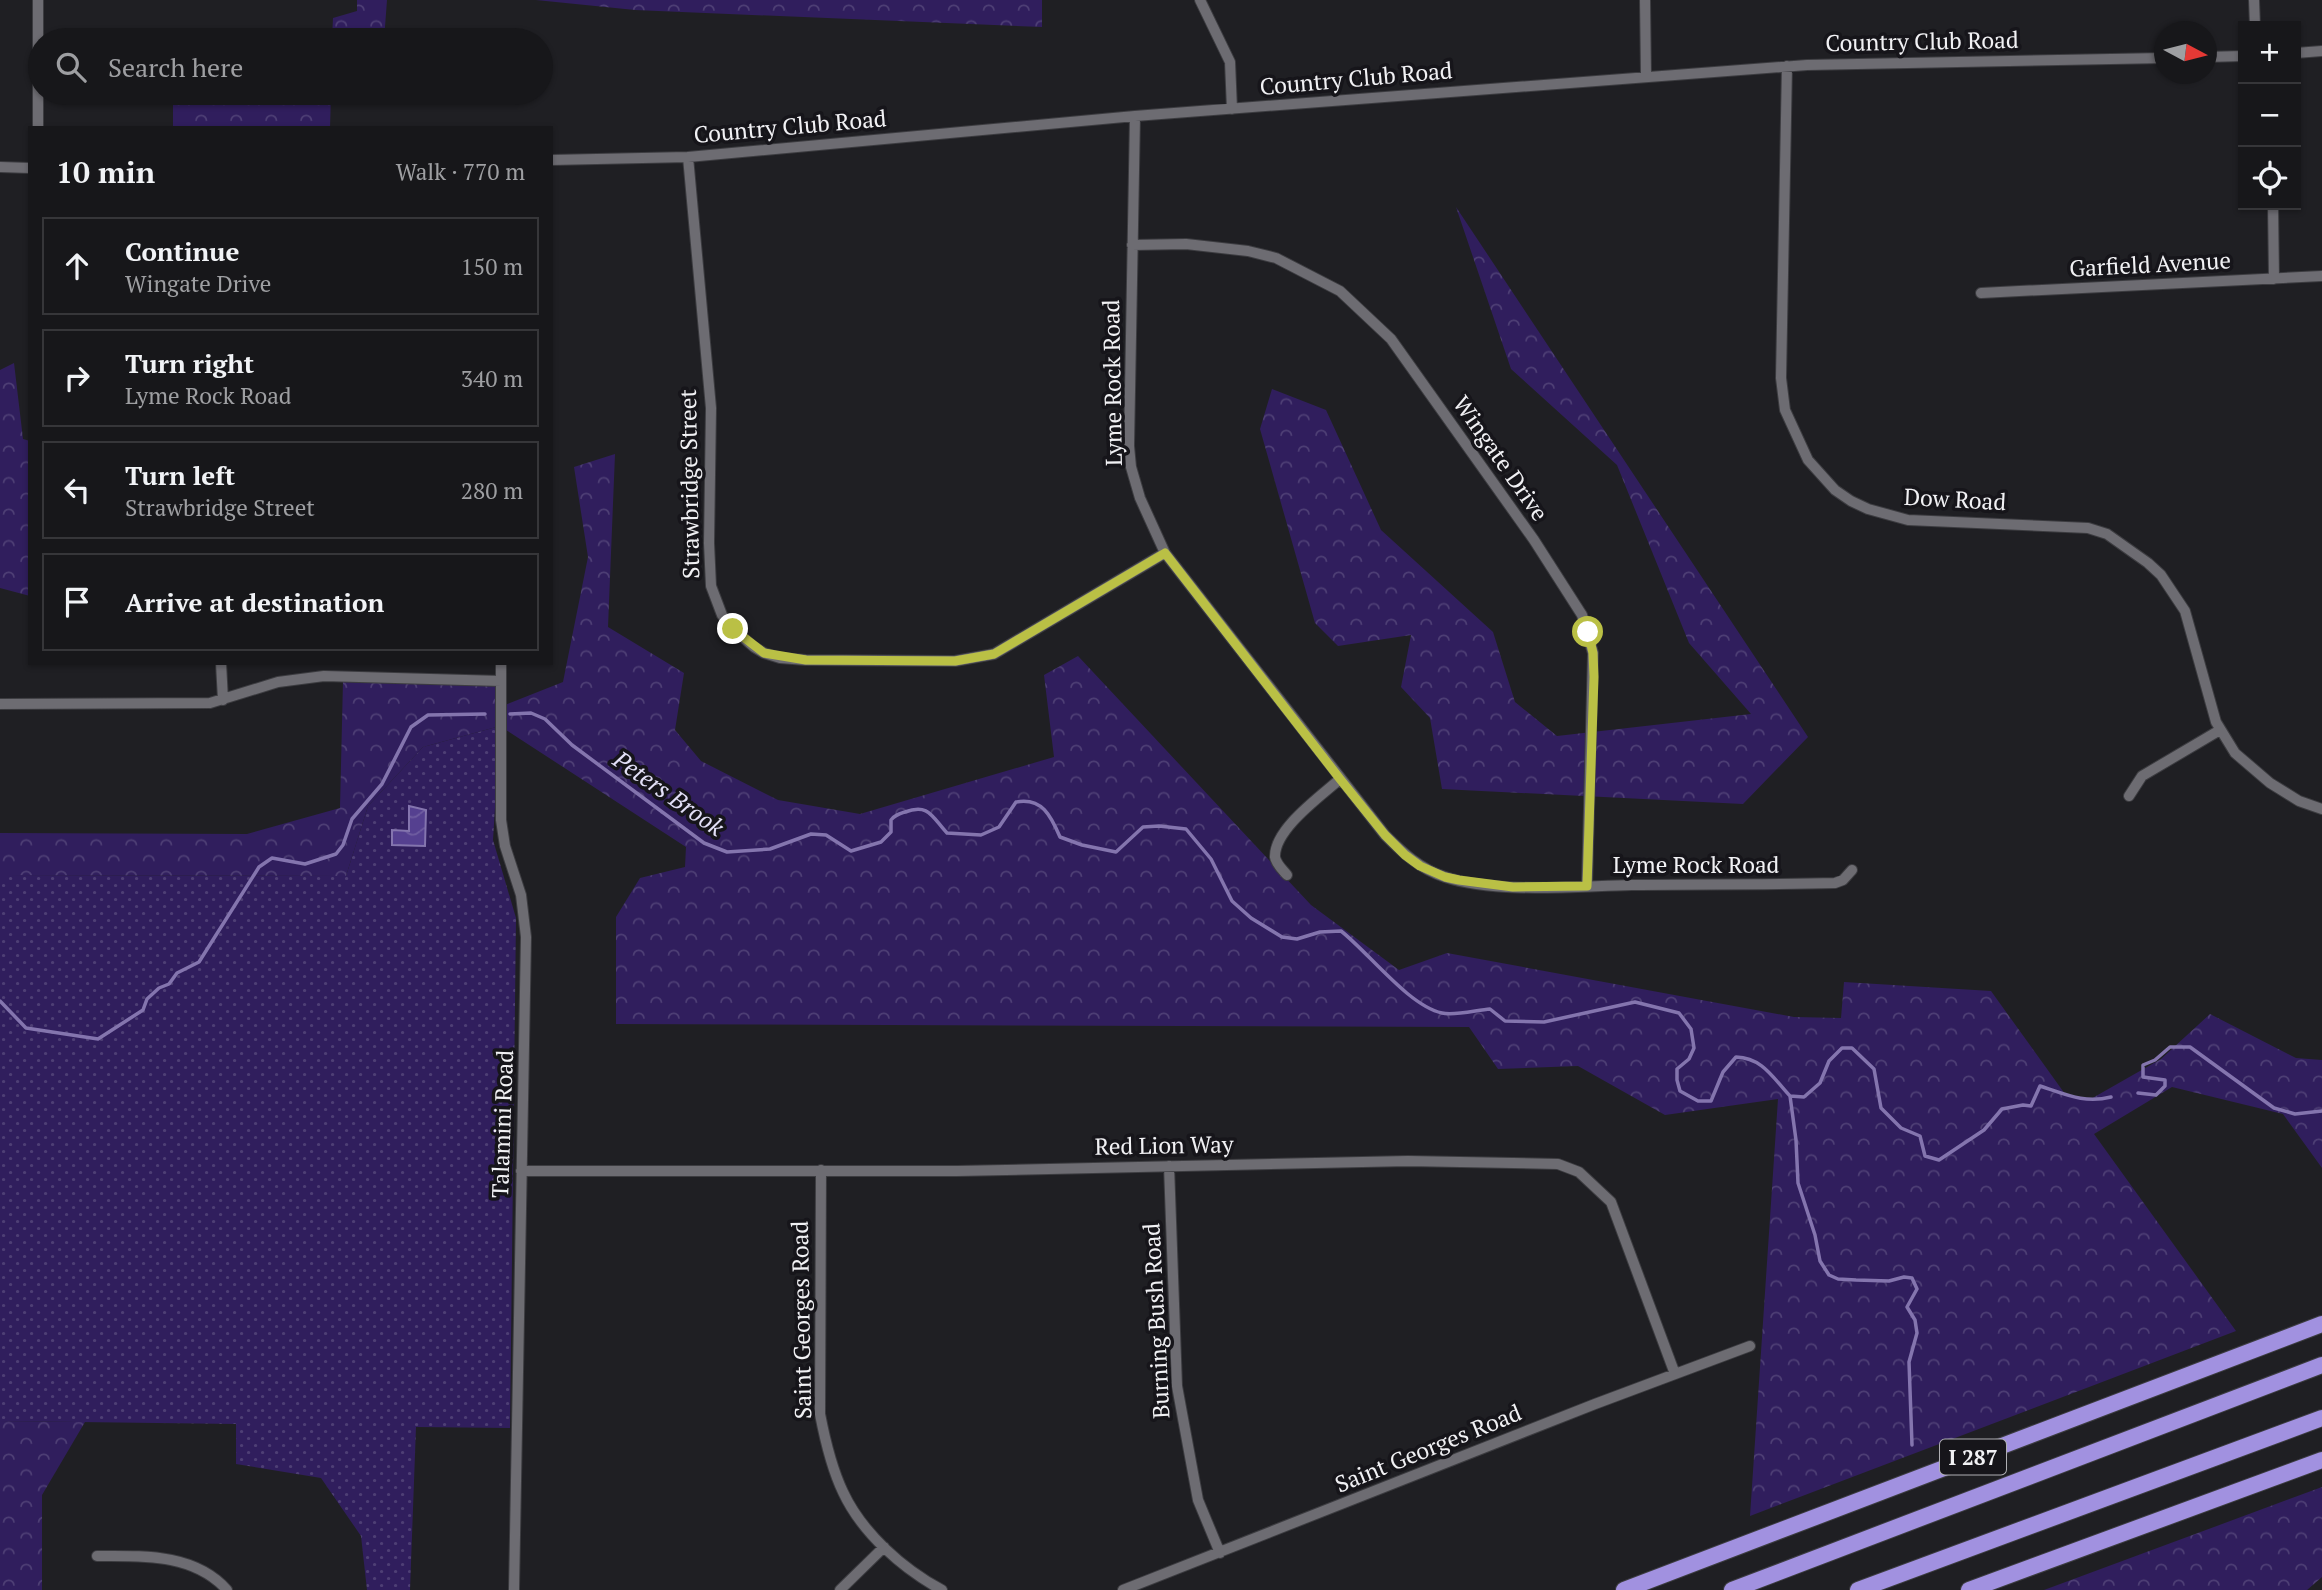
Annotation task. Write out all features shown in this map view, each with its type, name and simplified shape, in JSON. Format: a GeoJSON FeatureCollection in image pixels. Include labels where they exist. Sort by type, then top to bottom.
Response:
{"type":"FeatureCollection","features":[{"type":"Feature","properties":{"kind":"highway","name":"I 287"},"geometry":{"type":"LineString","coordinates":[[1624,1590],[2322,1324]]}},
{"type":"Feature","properties":{"kind":"highway","name":"I 287"},"geometry":{"type":"LineString","coordinates":[[1732,1590],[2322,1365]]}},
{"type":"Feature","properties":{"kind":"highway"},"geometry":{"type":"LineString","coordinates":[[1858,1590],[2322,1418]]}},
{"type":"Feature","properties":{"kind":"highway"},"geometry":{"type":"LineString","coordinates":[[1969,1590],[2322,1460]]}},
{"type":"Feature","properties":{"kind":"street"},"geometry":{"type":"LineString","coordinates":[[38,0],[38,28]]}},
{"type":"Feature","properties":{"kind":"street"},"geometry":{"type":"LineString","coordinates":[[1200,0],[1230,62],[1232,110]]}},
{"type":"Feature","properties":{"kind":"street"},"geometry":{"type":"LineString","coordinates":[[1645,0],[1646,76]]}},
{"type":"Feature","properties":{"kind":"street"},"geometry":{"type":"LineString","coordinates":[[2254,0],[2255,21]]}},
{"type":"Feature","properties":{"kind":"street"},"geometry":{"type":"LineString","coordinates":[[2301,53],[2322,51]]}},
{"type":"Feature","properties":{"kind":"street"},"geometry":{"type":"LineString","coordinates":[[2217,57],[2238,56]]}},
{"type":"Feature","properties":{"kind":"street","name":"Country Club Road"},"geometry":{"type":"LineString","coordinates":[[553,160],[688,157],[1135,116],[1787,66],[2154,58]]}},
{"type":"Feature","properties":{"kind":"street","name":"Dow Road"},"geometry":{"type":"LineString","coordinates":[[1787,66],[1781,378],[1785,410],[1808,460],[1835,489],[1851,501],[1902,520],[2038,524],[2088,528],[2107,534],[2148,563],[2176,594],[2185,611],[2216,722],[2235,753],[2270,783],[2299,802],[2322,809]]}},
{"type":"Feature","properties":{"kind":"street"},"geometry":{"type":"LineString","coordinates":[[38,105],[38,126]]}},
{"type":"Feature","properties":{"kind":"street","name":"Lyme Rock Road"},"geometry":{"type":"LineString","coordinates":[[1135,116],[1129,446],[1131,467],[1140,498],[1165,553],[1385,835],[1420,866],[1445,877],[1513,887],[1835,883],[1843,880],[1852,870]]}},
{"type":"Feature","properties":{"kind":"street","name":"Strawbridge Street"},"geometry":{"type":"LineString","coordinates":[[688,157],[710,408],[711,586],[722,615],[744,639],[764,653],[806,660],[955,661],[994,654],[1165,553]]}},
{"type":"Feature","properties":{"kind":"street"},"geometry":{"type":"LineString","coordinates":[[0,167],[28,167]]}},
{"type":"Feature","properties":{"kind":"street"},"geometry":{"type":"LineString","coordinates":[[2273,210],[2274,279]]}},
{"type":"Feature","properties":{"kind":"street","name":"Wingate Drive"},"geometry":{"type":"LineString","coordinates":[[1132,245],[1197,245],[1248,251],[1276,258],[1340,291],[1391,339],[1518,517],[1582,615],[1593,653],[1587,886]]}},
{"type":"Feature","properties":{"kind":"street","name":"Garfield Avenue"},"geometry":{"type":"LineString","coordinates":[[1981,293],[2322,276]]}},
{"type":"Feature","properties":{"kind":"street"},"geometry":{"type":"LineString","coordinates":[[221,665],[223,700]]}},
{"type":"Feature","properties":{"kind":"street","name":"Talamini Road"},"geometry":{"type":"LineString","coordinates":[[501,665],[501,820],[505,846],[523,904],[526,937],[514,1590]]}},
{"type":"Feature","properties":{"kind":"street"},"geometry":{"type":"LineString","coordinates":[[0,704],[210,703],[278,682],[324,676],[501,681]]}},
{"type":"Feature","properties":{"kind":"street"},"geometry":{"type":"LineString","coordinates":[[2129,796],[2142,776],[2221,730]]}},
{"type":"Feature","properties":{"kind":"street"},"geometry":{"type":"LineString","coordinates":[[1287,875],[1275,857],[1279,839],[1297,817],[1340,779]]}},
{"type":"Feature","properties":{"kind":"street","name":"Red Lion Way"},"geometry":{"type":"LineString","coordinates":[[521,1171],[957,1171],[1422,1161],[1558,1164],[1579,1172],[1611,1202],[1675,1374]]}},
{"type":"Feature","properties":{"kind":"street","name":"Burning Bush Road"},"geometry":{"type":"LineString","coordinates":[[1169,1166],[1177,1386],[1198,1500],[1220,1553]]}},
{"type":"Feature","properties":{"kind":"street","name":"Saint Georges Road"},"geometry":{"type":"LineString","coordinates":[[821,1170],[820,1414],[826,1447],[843,1493],[867,1528],[884,1547],[942,1590]]}},
{"type":"Feature","properties":{"kind":"street","name":"Saint Georges Road"},"geometry":{"type":"LineString","coordinates":[[1122,1590],[1750,1346]]}},
{"type":"Feature","properties":{"kind":"street"},"geometry":{"type":"LineString","coordinates":[[840,1590],[884,1547]]}},
{"type":"Feature","properties":{"kind":"street"},"geometry":{"type":"LineString","coordinates":[[97,1556],[150,1556],[174,1560],[202,1569],[227,1590]]}},
{"type":"Feature","properties":{"kind":"green space"},"geometry":{"type":"Polygon","coordinates":[[[357,0],[387,0],[385,28],[333,28],[333,18],[357,11],[357,0]]]}},
{"type":"Feature","properties":{"kind":"green space"},"geometry":{"type":"Polygon","coordinates":[[[536,0],[1042,0],[1042,27],[635,10],[536,0]]]}},
{"type":"Feature","properties":{"kind":"green space"},"geometry":{"type":"Polygon","coordinates":[[[173,105],[331,105],[330,126],[173,126],[173,105]]]}},
{"type":"Feature","properties":{"kind":"green space"},"geometry":{"type":"Polygon","coordinates":[[[1456,207],[1808,737],[1743,804],[1442,789],[1430,718],[1401,687],[1411,635],[1338,646],[1315,623],[1260,429],[1272,389],[1326,410],[1381,530],[1493,632],[1515,702],[1557,736],[1751,714],[1689,643],[1617,465],[1511,369],[1456,207]]]}},
{"type":"Feature","properties":{"kind":"green space"},"geometry":{"type":"Polygon","coordinates":[[[14,363],[23,439],[28,440],[28,595],[0,588],[0,370],[14,363]]]}},
{"type":"Feature","properties":{"kind":"green space"},"geometry":{"type":"Polygon","coordinates":[[[615,454],[608,627],[684,673],[675,730],[701,761],[778,800],[860,814],[1054,757],[1044,675],[1078,656],[1311,905],[1399,970],[1447,953],[1794,1017],[1841,1018],[1844,982],[1991,991],[2065,1094],[2089,1100],[2161,1059],[2210,1014],[2296,1058],[2322,1060],[2322,1168],[2283,1114],[2172,1087],[2094,1134],[2236,1331],[1750,1516],[1778,1099],[1665,1115],[1578,1066],[1498,1069],[1469,1027],[616,1024],[616,917],[640,878],[685,867],[686,847],[500,726],[423,747],[368,806],[346,876],[0,875],[0,833],[247,834],[340,808],[343,681],[501,678],[500,707],[563,682],[588,557],[574,467],[615,454]]]}},
{"type":"Feature","properties":{"kind":"green space"},"geometry":{"type":"Polygon","coordinates":[[[500,726],[493,840],[516,918],[510,1428],[416,1427],[410,1590],[367,1590],[361,1536],[321,1478],[236,1464],[236,1424],[0,1421],[0,875],[346,876],[368,806],[423,747],[500,726]]]}},
{"type":"Feature","properties":{"kind":"green space"},"geometry":{"type":"Polygon","coordinates":[[[0,1421],[85,1422],[42,1495],[42,1590],[0,1590],[0,1421]]]}},
{"type":"Feature","properties":{"kind":"green space"},"geometry":{"type":"Polygon","coordinates":[[[2322,1487],[2322,1577],[2307,1590],[2044,1590],[2322,1487]]]}},
{"type":"Feature","properties":{"kind":"water"},"geometry":{"type":"Polygon","coordinates":[[[409,806],[426,810],[425,846],[392,845],[392,830],[409,831],[409,806]]]}},
{"type":"Feature","properties":{"kind":"waterway","name":"Peters Brook"},"geometry":{"type":"LineString","coordinates":[[510,714],[531,713],[545,719],[572,745],[704,843],[727,852],[770,849],[811,834],[826,835],[851,851],[881,842],[891,832],[893,818],[920,809],[929,813],[947,833],[981,835],[999,827],[1016,802],[1025,801],[1033,802],[1044,810],[1060,837],[1116,852],[1143,827],[1186,829],[1211,859],[1232,901],[1251,918],[1282,937],[1297,939],[1320,932],[1341,931],[1403,990],[1429,1008],[1442,1013],[1490,1009],[1505,1021],[1544,1022],[1635,1002],[1679,1013],[1691,1029],[1694,1048],[1689,1059],[1677,1069],[1677,1080],[1680,1091],[1698,1101],[1711,1101],[1723,1072],[1736,1057],[1760,1065],[1790,1096],[1804,1097],[1820,1083],[1829,1061],[1842,1048],[1852,1048],[1874,1069],[1881,1108],[1901,1128],[1920,1136],[1925,1156],[1939,1160],[1984,1130],[2002,1109],[2031,1106],[2040,1086],[2083,1099],[2111,1097]]}},
{"type":"Feature","properties":{"kind":"waterway","name":"Peters Brook"},"geometry":{"type":"LineString","coordinates":[[0,1001],[26,1028],[98,1039],[143,1010],[147,999],[159,988],[169,984],[177,973],[199,962],[259,867],[272,858],[305,864],[336,854],[343,845],[352,819],[382,784],[411,727],[428,715],[485,714]]}},
{"type":"Feature","properties":{"kind":"waterway","name":"Peters Brook"},"geometry":{"type":"LineString","coordinates":[[2138,1093],[2156,1095],[2165,1086],[2165,1080],[2143,1077],[2143,1065],[2155,1060],[2170,1047],[2190,1047],[2274,1108],[2295,1114],[2322,1111]]}},
{"type":"Feature","properties":{"kind":"waterway"},"geometry":{"type":"LineString","coordinates":[[1790,1096],[1798,1183],[1815,1235],[1820,1261],[1829,1275],[1838,1279],[1856,1280],[1889,1281],[1912,1278],[1917,1289],[1907,1307],[1915,1320],[1917,1333],[1909,1362],[1912,1445]]}},
{"type":"Feature","properties":{"kind":"route"},"geometry":{"type":"LineString","coordinates":[[733,629],[764,653],[780,657],[806,660],[955,661],[994,654],[1006,649],[1165,553],[1340,779],[1385,835],[1405,855],[1420,866],[1445,877],[1513,887],[1587,886],[1594,677],[1593,653],[1588,632]]}}]}
